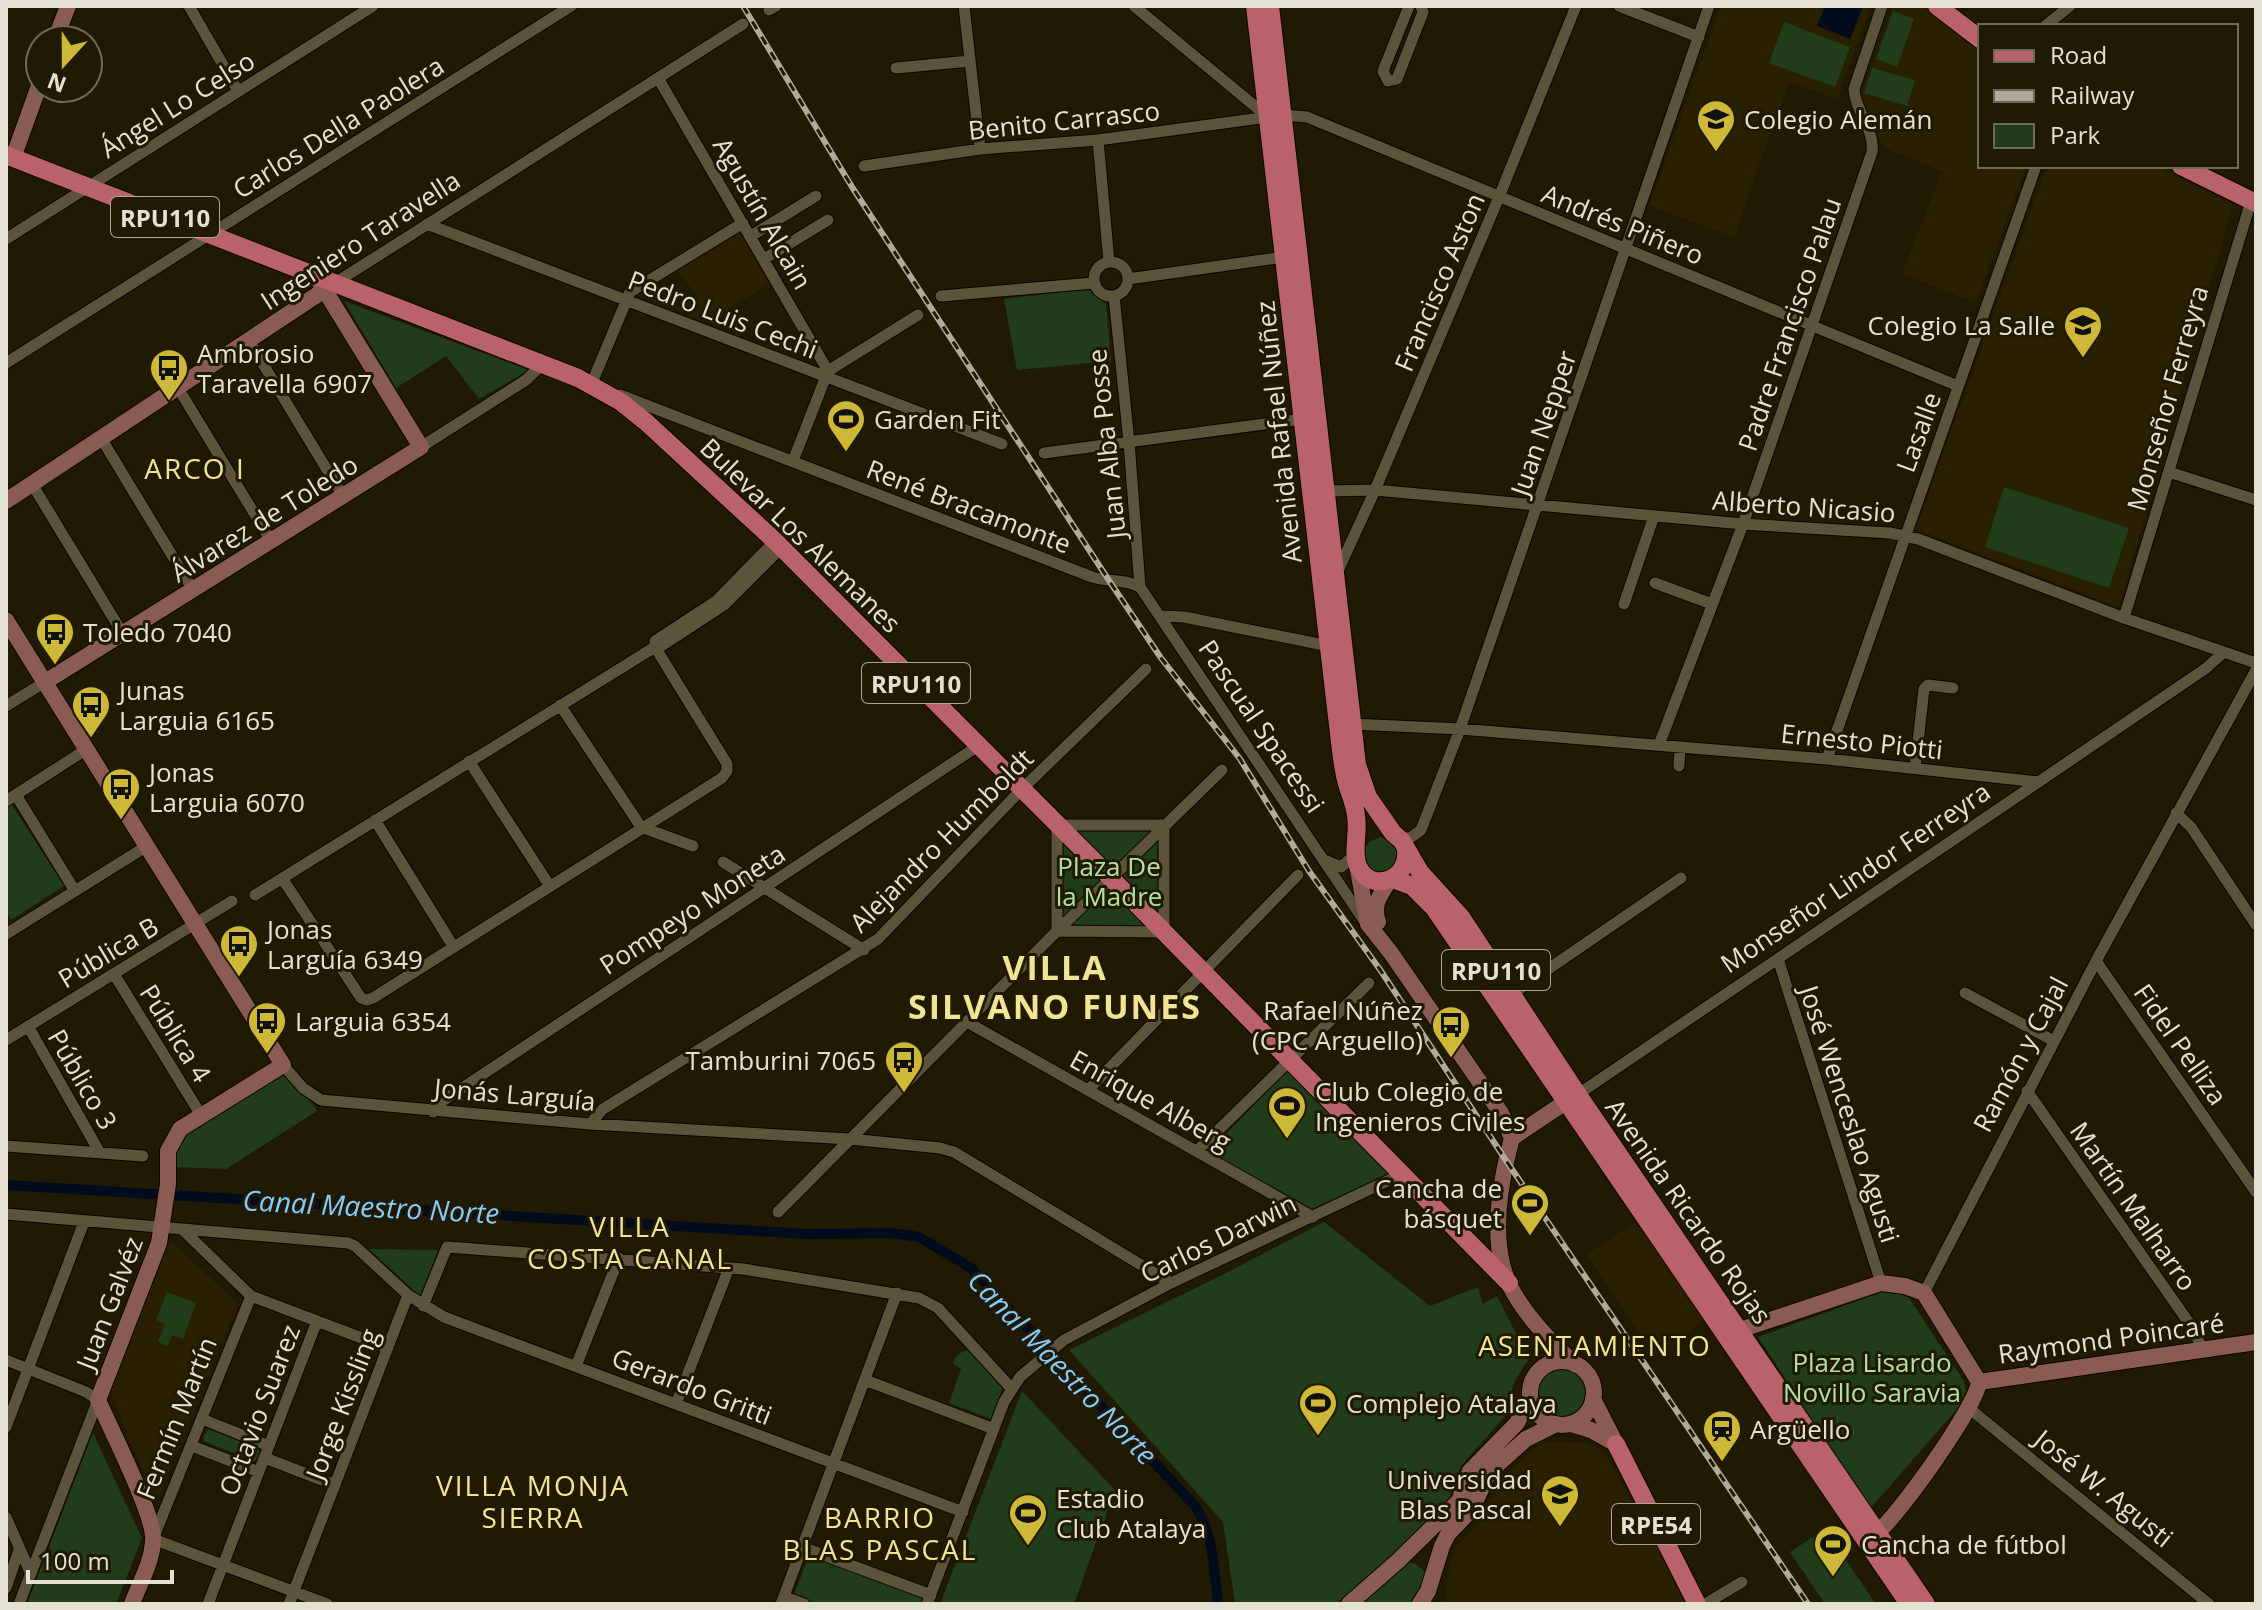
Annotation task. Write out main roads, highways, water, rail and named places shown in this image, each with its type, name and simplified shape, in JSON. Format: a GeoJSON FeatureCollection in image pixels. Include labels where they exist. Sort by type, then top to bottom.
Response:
{"type":"FeatureCollection","features":[{"type":"Feature","properties":{"kind":"main road"},"geometry":{"type":"LineString","coordinates":[[1255,6],[1263,80],[1270,84],[1276,116]]}},
{"type":"Feature","properties":{"kind":"main road","name":"Avenida Rafael Núñez"},"geometry":{"type":"LineString","coordinates":[[1270,6],[1284,257],[1344,769],[1357,818],[1357,856],[1371,930],[1391,953],[1501,1113],[1512,1138]]}},
{"type":"Feature","properties":{"kind":"main road"},"geometry":{"type":"LineString","coordinates":[[1943,7],[1978,25]]}},
{"type":"Feature","properties":{"kind":"main road"},"geometry":{"type":"LineString","coordinates":[[1943,7],[1978,37]]}},
{"type":"Feature","properties":{"kind":"main road"},"geometry":{"type":"LineString","coordinates":[[10,157],[31,104]]}},
{"type":"Feature","properties":{"kind":"main road","name":"Avenida Rafael Núñez"},"geometry":{"type":"LineString","coordinates":[[1276,116],[1287,151],[1352,724],[1362,787],[1400,841],[1404,867],[1391,880],[1375,907],[1377,921],[1391,953]]}},
{"type":"Feature","properties":{"kind":"main road","name":"Bulevar Los Alemanes"},"geometry":{"type":"LineString","coordinates":[[10,157],[325,283],[543,364],[621,402],[778,544],[1509,1283]]}},
{"type":"Feature","properties":{"kind":"main road"},"geometry":{"type":"LineString","coordinates":[[2186,168],[2254,197]]}},
{"type":"Feature","properties":{"kind":"main road"},"geometry":{"type":"LineString","coordinates":[[2205,168],[2254,197]]}},
{"type":"Feature","properties":{"kind":"main road","name":"Ingeniero Taravella"},"geometry":{"type":"LineString","coordinates":[[6,501],[249,341],[325,283]]}},
{"type":"Feature","properties":{"kind":"main road","name":"Álvarez de Toledo"},"geometry":{"type":"LineString","coordinates":[[45,682],[421,447],[325,283]]}},
{"type":"Feature","properties":{"kind":"main road"},"geometry":{"type":"LineString","coordinates":[[1303,419],[1312,422],[1316,429],[1324,500],[1330,512]]}},
{"type":"Feature","properties":{"kind":"main road","name":"Jonás Larguía"},"geometry":{"type":"LineString","coordinates":[[6,620],[283,1065]]}},
{"type":"Feature","properties":{"kind":"main road"},"geometry":{"type":"LineString","coordinates":[[1357,856],[1363,839],[1370,833],[1384,831],[1400,841]]}},
{"type":"Feature","properties":{"kind":"main road","name":"Avenida Ricardo Rojas"},"geometry":{"type":"LineString","coordinates":[[1400,841],[1420,872],[1461,917],[1512,994],[1572,1098],[1696,1293],[1871,1536],[1926,1604]]}},
{"type":"Feature","properties":{"kind":"main road","name":"RPU110"},"geometry":{"type":"LineString","coordinates":[[1357,856],[1363,874],[1372,880],[1391,880]]}},
{"type":"Feature","properties":{"kind":"main road","name":"Avenida Ricardo Rojas"},"geometry":{"type":"LineString","coordinates":[[1391,880],[1412,886],[1434,908],[1740,1330],[1871,1536],[1909,1604]]}},
{"type":"Feature","properties":{"kind":"main road","name":"Juan Galvéz"},"geometry":{"type":"LineString","coordinates":[[153,1539],[147,1513],[98,1400],[163,1228],[170,1144],[180,1129],[283,1065]]}},
{"type":"Feature","properties":{"kind":"main road","name":"Monseñor Lindor Ferreyra"},"geometry":{"type":"LineString","coordinates":[[1512,1138],[1572,1098]]}},
{"type":"Feature","properties":{"kind":"main road"},"geometry":{"type":"LineString","coordinates":[[1501,1113],[1512,1120],[1532,1124]]}},
{"type":"Feature","properties":{"kind":"main road"},"geometry":{"type":"LineString","coordinates":[[1471,1245],[1492,1251],[1498,1246],[1499,1206],[1512,1138]]}},
{"type":"Feature","properties":{"kind":"main road"},"geometry":{"type":"LineString","coordinates":[[1499,1238],[1509,1283],[1537,1326],[1592,1382],[1593,1399],[1616,1444]]}},
{"type":"Feature","properties":{"kind":"main road"},"geometry":{"type":"LineString","coordinates":[[1696,1293],[1711,1302],[1728,1327],[1740,1330],[1881,1283],[1905,1286],[1924,1293],[1979,1382]]}},
{"type":"Feature","properties":{"kind":"main road"},"geometry":{"type":"LineString","coordinates":[[1351,1603],[1459,1501],[1470,1471],[1517,1423],[1539,1371],[1542,1356],[1537,1326]]}},
{"type":"Feature","properties":{"kind":"main road","name":"Raymond Poincaré"},"geometry":{"type":"LineString","coordinates":[[1871,1536],[1911,1491],[1970,1409],[1979,1382],[2256,1342]]}},
{"type":"Feature","properties":{"kind":"main road"},"geometry":{"type":"LineString","coordinates":[[1539,1371],[1558,1362],[1576,1365]]}},
{"type":"Feature","properties":{"kind":"main road"},"geometry":{"type":"LineString","coordinates":[[1530,1397],[1539,1415],[1591,1430],[1616,1444]]}},
{"type":"Feature","properties":{"kind":"main road"},"geometry":{"type":"LineString","coordinates":[[1420,1604],[1428,1591],[1448,1534],[1472,1509],[1489,1472],[1526,1439],[1584,1417],[1593,1399]]}},
{"type":"Feature","properties":{"kind":"main road","name":"RPE54"},"geometry":{"type":"LineString","coordinates":[[1616,1444],[1697,1604]]}},
{"type":"Feature","properties":{"kind":"main road","name":"Fermín Martín"},"geometry":{"type":"LineString","coordinates":[[132,1604],[151,1555],[153,1539]]}},
{"type":"Feature","properties":{"kind":"main road"},"geometry":{"type":"LineString","coordinates":[[1398,1561],[1421,1563],[1430,1579]]}},
{"type":"Feature","properties":{"kind":"water"},"geometry":{"type":"Polygon","coordinates":[[[1825,6],[1863,6],[1850,39],[1817,26],[1825,6]]]}},
{"type":"Feature","properties":{"kind":"waterway","name":"Canal Maestro Norte"},"geometry":{"type":"LineString","coordinates":[[6,1185],[806,1234],[892,1233],[919,1237],[971,1268],[1196,1507],[1210,1542],[1218,1604]]}},
{"type":"Feature","properties":{"kind":"railway"},"geometry":{"type":"LineString","coordinates":[[743,6],[852,187],[1110,582],[1161,658],[1240,759],[1309,871],[1381,971],[1808,1604]]}},
{"type":"Feature","properties":{"kind":"place","name":"Colegio Alemán"},"geometry":{"type":"Point","coordinates":[1716,153]}},
{"type":"Feature","properties":{"kind":"place","name":"Colegio La Salle"},"geometry":{"type":"Point","coordinates":[2083,359]}},
{"type":"Feature","properties":{"kind":"place","name":"Ambrosio Taravella 6907"},"geometry":{"type":"Point","coordinates":[169,402]}},
{"type":"Feature","properties":{"kind":"place","name":"Garden Fit"},"geometry":{"type":"Point","coordinates":[846,453]}},
{"type":"Feature","properties":{"kind":"place","name":"Toledo 7040"},"geometry":{"type":"Point","coordinates":[55,666]}},
{"type":"Feature","properties":{"kind":"place","name":"Junas Larguia 6165"},"geometry":{"type":"Point","coordinates":[91,739]}},
{"type":"Feature","properties":{"kind":"place","name":"Jonas Larguia 6070"},"geometry":{"type":"Point","coordinates":[121,821]}},
{"type":"Feature","properties":{"kind":"place","name":"Jonas Larguía 6349"},"geometry":{"type":"Point","coordinates":[239,978]}},
{"type":"Feature","properties":{"kind":"place","name":"Larguia 6354"},"geometry":{"type":"Point","coordinates":[267,1055]}},
{"type":"Feature","properties":{"kind":"place","name":"Rafael Núñez (CPC Arguello)"},"geometry":{"type":"Point","coordinates":[1451,1059]}},
{"type":"Feature","properties":{"kind":"place","name":"Tamburini 7065"},"geometry":{"type":"Point","coordinates":[904,1094]}},
{"type":"Feature","properties":{"kind":"place","name":"Club Colegio de Ingenieros Civiles"},"geometry":{"type":"Point","coordinates":[1287,1140]}},
{"type":"Feature","properties":{"kind":"place","name":"Cancha de básquet"},"geometry":{"type":"Point","coordinates":[1530,1237]}},
{"type":"Feature","properties":{"kind":"place","name":"Complejo Atalaya"},"geometry":{"type":"Point","coordinates":[1318,1437]}},
{"type":"Feature","properties":{"kind":"place","name":"Argüello"},"geometry":{"type":"Point","coordinates":[1722,1463]}},
{"type":"Feature","properties":{"kind":"place","name":"Universidad Blas Pascal"},"geometry":{"type":"Point","coordinates":[1560,1528]}},
{"type":"Feature","properties":{"kind":"place","name":"Estadio Club Atalaya"},"geometry":{"type":"Point","coordinates":[1028,1547]}},
{"type":"Feature","properties":{"kind":"place","name":"Cancha de fútbol"},"geometry":{"type":"Point","coordinates":[1833,1578]}},
{"type":"Feature","properties":{"kind":"district","name":"ARCO I"},"geometry":{"type":"Point","coordinates":[195,468]}},
{"type":"Feature","properties":{"kind":"district","name":"VILLA SILVANO FUNES"},"geometry":{"type":"Point","coordinates":[1055,986]}},
{"type":"Feature","properties":{"kind":"district","name":"VILLA COSTA CANAL"},"geometry":{"type":"Point","coordinates":[630,1242]}},
{"type":"Feature","properties":{"kind":"district","name":"ASENTAMIENTO"},"geometry":{"type":"Point","coordinates":[1595,1345]}},
{"type":"Feature","properties":{"kind":"district","name":"VILLA MONJA SIERRA"},"geometry":{"type":"Point","coordinates":[533,1501]}},
{"type":"Feature","properties":{"kind":"district","name":"BARRIO BLAS PASCAL"},"geometry":{"type":"Point","coordinates":[880,1533]}},
{"type":"Feature","properties":{"kind":"park label","name":"Plaza De la Madre"},"geometry":{"type":"Point","coordinates":[1109,881]}},
{"type":"Feature","properties":{"kind":"park label","name":"Plaza Lisardo Novillo Saravia"},"geometry":{"type":"Point","coordinates":[1872,1377]}}]}
